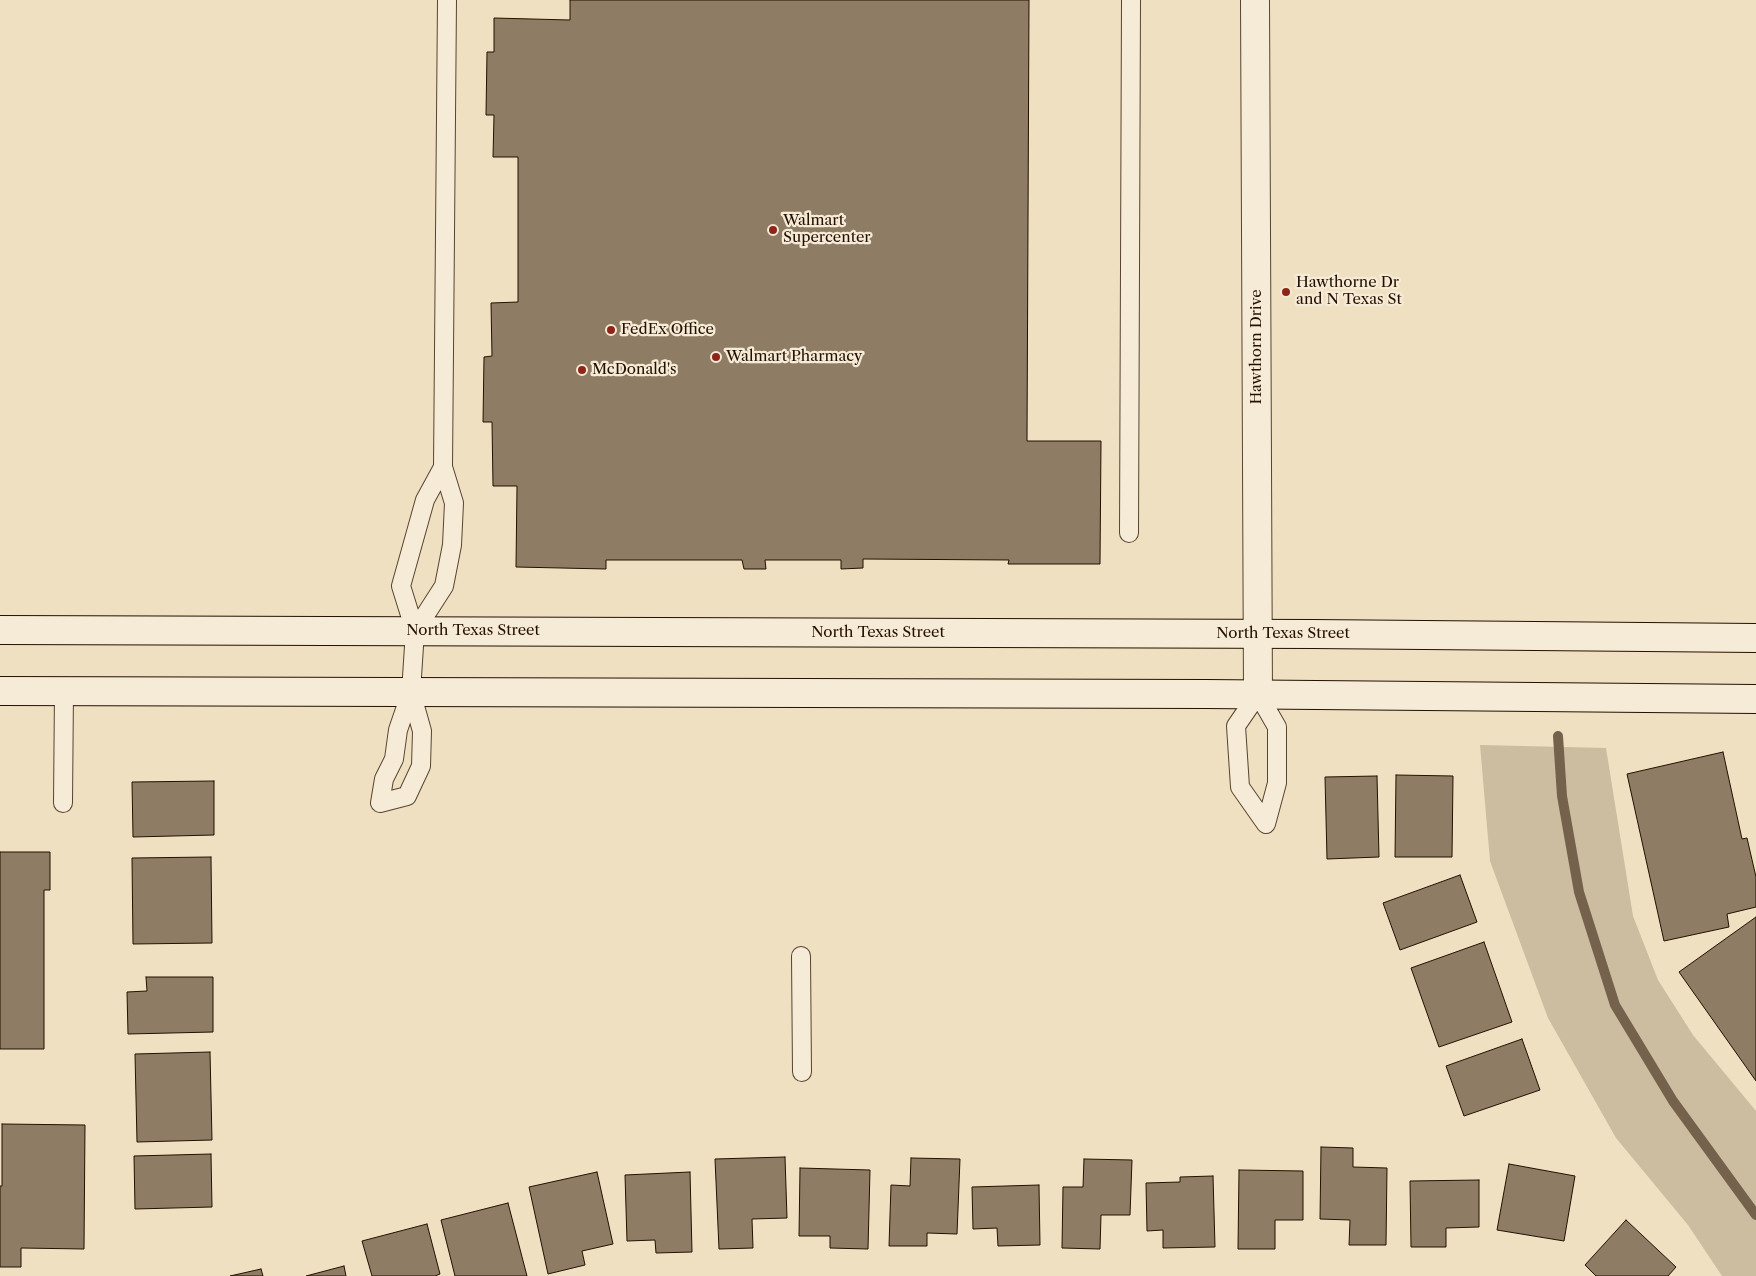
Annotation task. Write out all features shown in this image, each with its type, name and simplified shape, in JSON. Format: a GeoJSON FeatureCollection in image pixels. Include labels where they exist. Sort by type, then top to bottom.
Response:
{"type":"FeatureCollection","features":[{"type":"Feature","properties":{"kind":"main road","name":"Hawthorn Drive"},"geometry":{"type":"LineString","coordinates":[[1255,0],[1258,694]]}},
{"type":"Feature","properties":{"kind":"main road","name":"North Texas Street"},"geometry":{"type":"LineString","coordinates":[[0,630],[415,630],[1756,638]]}},
{"type":"Feature","properties":{"kind":"main road"},"geometry":{"type":"LineString","coordinates":[[0,691],[1258,694],[1756,699]]}},
{"type":"Feature","properties":{"kind":"lane"},"geometry":{"type":"LineString","coordinates":[[415,630],[444,586],[452,545],[454,503],[442,467],[447,0]]}},
{"type":"Feature","properties":{"kind":"lane"},"geometry":{"type":"LineString","coordinates":[[1129,533],[1131,0]]}},
{"type":"Feature","properties":{"kind":"lane"},"geometry":{"type":"LineString","coordinates":[[411,692],[422,731],[420,766],[407,796],[380,803],[384,779],[394,759],[398,730],[411,692],[415,630],[401,586],[425,500],[442,467]]}},
{"type":"Feature","properties":{"kind":"lane"},"geometry":{"type":"LineString","coordinates":[[63,803],[64,691]]}},
{"type":"Feature","properties":{"kind":"lane"},"geometry":{"type":"LineString","coordinates":[[1258,694],[1277,727],[1277,783],[1266,824],[1240,787],[1236,726],[1258,694]]}},
{"type":"Feature","properties":{"kind":"lane"},"geometry":{"type":"LineString","coordinates":[[801,956],[802,1072]]}},
{"type":"Feature","properties":{"kind":"shaded area"},"geometry":{"type":"Polygon","coordinates":[[[1480,745],[1606,748],[1633,916],[1658,980],[1693,1035],[1756,1111],[1756,1276],[1722,1276],[1688,1225],[1616,1138],[1548,1018],[1490,861],[1480,745]]]}},
{"type":"Feature","properties":{"kind":"building","name":"Walmart Supercenter"},"geometry":{"type":"Polygon","coordinates":[[[570,0],[1029,0],[1027,441],[1101,441],[1100,564],[1008,564],[1009,560],[863,559],[863,568],[841,569],[841,560],[765,560],[766,569],[744,569],[742,560],[606,560],[606,569],[516,567],[517,486],[493,486],[492,422],[483,422],[484,357],[492,356],[491,303],[518,302],[518,157],[493,157],[494,115],[486,115],[487,52],[494,52],[494,18],[570,20],[570,0]]]}},
{"type":"Feature","properties":{"kind":"building"},"geometry":{"type":"Polygon","coordinates":[[[1723,752],[1742,839],[1747,838],[1756,877],[1756,907],[1727,914],[1729,927],[1664,941],[1627,774],[1723,752]]]}},
{"type":"Feature","properties":{"kind":"building"},"geometry":{"type":"Polygon","coordinates":[[[1396,775],[1453,776],[1452,857],[1395,857],[1396,775]]]}},
{"type":"Feature","properties":{"kind":"building"},"geometry":{"type":"Polygon","coordinates":[[[1377,776],[1379,857],[1327,859],[1325,777],[1377,776]]]}},
{"type":"Feature","properties":{"kind":"building"},"geometry":{"type":"Polygon","coordinates":[[[214,781],[214,835],[133,837],[132,782],[214,781]]]}},
{"type":"Feature","properties":{"kind":"building"},"geometry":{"type":"Polygon","coordinates":[[[0,852],[50,852],[50,890],[44,890],[44,1049],[0,1049],[0,852]]]}},
{"type":"Feature","properties":{"kind":"building"},"geometry":{"type":"Polygon","coordinates":[[[211,857],[212,943],[133,944],[132,858],[211,857]]]}},
{"type":"Feature","properties":{"kind":"building"},"geometry":{"type":"Polygon","coordinates":[[[1460,875],[1477,922],[1400,950],[1383,903],[1460,875]]]}},
{"type":"Feature","properties":{"kind":"building"},"geometry":{"type":"Polygon","coordinates":[[[1756,917],[1756,1081],[1679,972],[1756,917]]]}},
{"type":"Feature","properties":{"kind":"building"},"geometry":{"type":"Polygon","coordinates":[[[1484,942],[1512,1022],[1439,1047],[1411,968],[1484,942]]]}},
{"type":"Feature","properties":{"kind":"building"},"geometry":{"type":"Polygon","coordinates":[[[146,977],[213,977],[213,1032],[128,1034],[127,992],[147,991],[146,977]]]}},
{"type":"Feature","properties":{"kind":"building"},"geometry":{"type":"Polygon","coordinates":[[[1522,1039],[1540,1090],[1464,1116],[1446,1066],[1522,1039]]]}},
{"type":"Feature","properties":{"kind":"building"},"geometry":{"type":"Polygon","coordinates":[[[210,1052],[212,1140],[137,1142],[135,1054],[210,1052]]]}},
{"type":"Feature","properties":{"kind":"building"},"geometry":{"type":"Polygon","coordinates":[[[2,1124],[85,1125],[84,1249],[21,1248],[21,1267],[0,1267],[2,1124]]]}},
{"type":"Feature","properties":{"kind":"building"},"geometry":{"type":"Polygon","coordinates":[[[1321,1147],[1353,1148],[1353,1167],[1387,1168],[1386,1245],[1349,1245],[1350,1220],[1320,1219],[1321,1147]]]}},
{"type":"Feature","properties":{"kind":"building"},"geometry":{"type":"Polygon","coordinates":[[[211,1154],[212,1207],[135,1209],[134,1156],[211,1154]]]}},
{"type":"Feature","properties":{"kind":"building"},"geometry":{"type":"Polygon","coordinates":[[[785,1157],[787,1218],[752,1219],[753,1248],[719,1249],[715,1159],[785,1157]]]}},
{"type":"Feature","properties":{"kind":"building"},"geometry":{"type":"Polygon","coordinates":[[[911,1158],[960,1159],[957,1234],[927,1233],[927,1246],[889,1246],[891,1185],[910,1186],[911,1158]]]}},
{"type":"Feature","properties":{"kind":"building"},"geometry":{"type":"Polygon","coordinates":[[[1084,1159],[1132,1160],[1130,1215],[1101,1215],[1100,1249],[1062,1248],[1063,1187],[1083,1187],[1084,1159]]]}},
{"type":"Feature","properties":{"kind":"building"},"geometry":{"type":"Polygon","coordinates":[[[1509,1164],[1575,1176],[1564,1241],[1497,1230],[1509,1164]]]}},
{"type":"Feature","properties":{"kind":"building"},"geometry":{"type":"Polygon","coordinates":[[[800,1168],[870,1170],[868,1249],[830,1248],[830,1236],[799,1236],[800,1168]]]}},
{"type":"Feature","properties":{"kind":"building"},"geometry":{"type":"Polygon","coordinates":[[[1239,1170],[1303,1171],[1303,1220],[1275,1220],[1275,1249],[1238,1249],[1239,1170]]]}},
{"type":"Feature","properties":{"kind":"building"},"geometry":{"type":"Polygon","coordinates":[[[597,1172],[613,1244],[582,1251],[585,1265],[548,1274],[529,1187],[597,1172]]]}},
{"type":"Feature","properties":{"kind":"building"},"geometry":{"type":"Polygon","coordinates":[[[690,1172],[692,1252],[656,1253],[655,1240],[627,1241],[625,1175],[690,1172]]]}},
{"type":"Feature","properties":{"kind":"building"},"geometry":{"type":"Polygon","coordinates":[[[1213,1176],[1215,1247],[1163,1248],[1163,1230],[1147,1231],[1146,1183],[1180,1182],[1180,1177],[1213,1176]]]}},
{"type":"Feature","properties":{"kind":"building"},"geometry":{"type":"Polygon","coordinates":[[[1479,1180],[1479,1227],[1446,1228],[1446,1247],[1411,1247],[1410,1181],[1479,1180]]]}},
{"type":"Feature","properties":{"kind":"building"},"geometry":{"type":"Polygon","coordinates":[[[1039,1185],[1040,1245],[998,1246],[997,1228],[973,1229],[972,1187],[1039,1185]]]}},
{"type":"Feature","properties":{"kind":"building"},"geometry":{"type":"Polygon","coordinates":[[[508,1203],[527,1276],[455,1276],[441,1220],[508,1203]]]}},
{"type":"Feature","properties":{"kind":"building"},"geometry":{"type":"Polygon","coordinates":[[[1626,1220],[1676,1267],[1668,1276],[1596,1276],[1585,1265],[1626,1220]]]}},
{"type":"Feature","properties":{"kind":"building"},"geometry":{"type":"Polygon","coordinates":[[[427,1224],[440,1274],[435,1276],[372,1276],[362,1241],[427,1224]]]}},
{"type":"Feature","properties":{"kind":"building"},"geometry":{"type":"Polygon","coordinates":[[[344,1266],[346,1276],[306,1276],[344,1266]]]}},
{"type":"Feature","properties":{"kind":"building"},"geometry":{"type":"Polygon","coordinates":[[[261,1269],[263,1276],[230,1276],[261,1269]]]}},
{"type":"Feature","properties":{"kind":"waterway"},"geometry":{"type":"LineString","coordinates":[[1558,736],[1562,796],[1579,892],[1615,1005],[1673,1101],[1756,1215]]}},
{"type":"Feature","properties":{"kind":"place","name":"Walmart Supercenter"},"geometry":{"type":"Point","coordinates":[773,230]}},
{"type":"Feature","properties":{"kind":"place","name":"Hawthorne Dr and N Texas St"},"geometry":{"type":"Point","coordinates":[1286,292]}},
{"type":"Feature","properties":{"kind":"place","name":"FedEx Office"},"geometry":{"type":"Point","coordinates":[611,330]}},
{"type":"Feature","properties":{"kind":"place","name":"Walmart Pharmacy"},"geometry":{"type":"Point","coordinates":[716,357]}},
{"type":"Feature","properties":{"kind":"place","name":"McDonald's"},"geometry":{"type":"Point","coordinates":[582,370]}}]}
